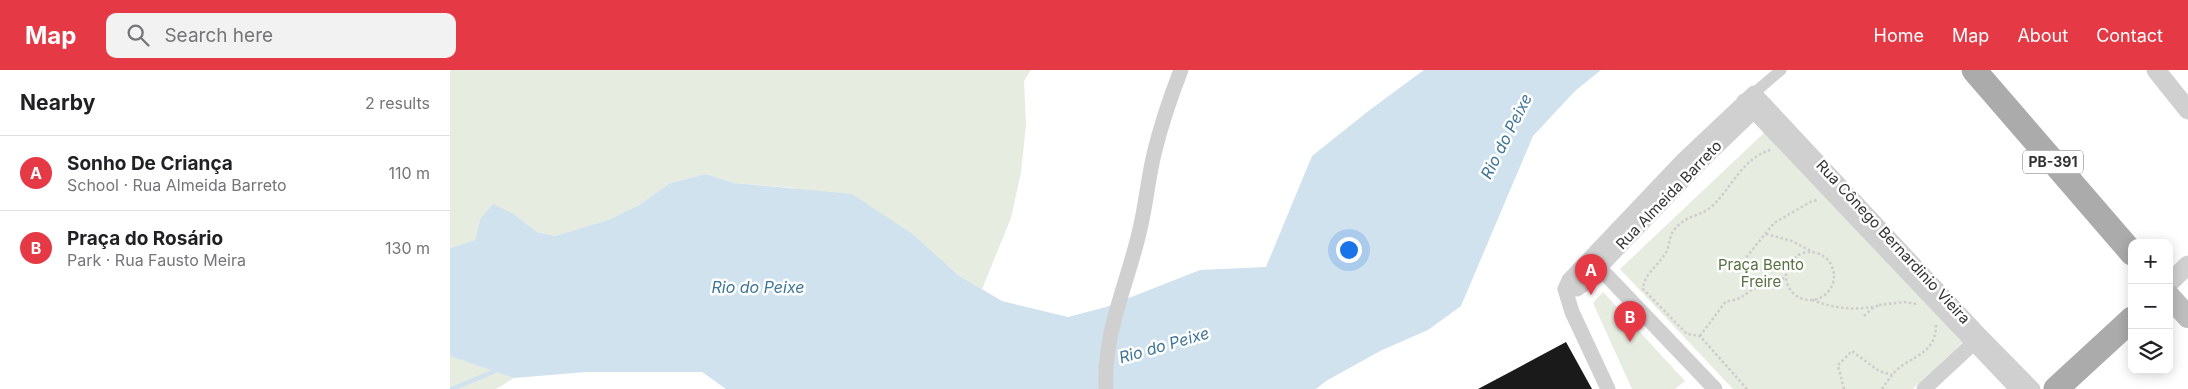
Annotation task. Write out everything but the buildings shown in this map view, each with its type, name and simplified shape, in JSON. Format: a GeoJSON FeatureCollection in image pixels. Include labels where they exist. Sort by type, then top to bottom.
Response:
{"type":"FeatureCollection","features":[{"type":"Feature","properties":{"kind":"main road","name":"PB-391"},"geometry":{"type":"LineString","coordinates":[[1974,70],[2128,248]]}},
{"type":"Feature","properties":{"kind":"main road"},"geometry":{"type":"LineString","coordinates":[[2173,300],[2188,317]]}},
{"type":"Feature","properties":{"kind":"main road"},"geometry":{"type":"LineString","coordinates":[[2056,389],[2128,323]]}},
{"type":"Feature","properties":{"kind":"street"},"geometry":{"type":"LineString","coordinates":[[1106,389],[1107,346],[1112,322],[1140,229],[1154,155],[1168,104],[1181,70]]}},
{"type":"Feature","properties":{"kind":"street"},"geometry":{"type":"LineString","coordinates":[[1781,70],[1754,102],[1977,340],[2017,389]]}},
{"type":"Feature","properties":{"kind":"street"},"geometry":{"type":"LineString","coordinates":[[2156,70],[2188,110]]}},
{"type":"Feature","properties":{"kind":"street","name":"Rua Almeida Barreto"},"geometry":{"type":"LineString","coordinates":[[1608,389],[1581,334],[1570,286],[1594,262],[1683,160],[1754,102]]}},
{"type":"Feature","properties":{"kind":"street"},"geometry":{"type":"LineString","coordinates":[[1594,262],[1715,389]]}},
{"type":"Feature","properties":{"kind":"street"},"geometry":{"type":"LineString","coordinates":[[2173,279],[2188,265]]}},
{"type":"Feature","properties":{"kind":"street"},"geometry":{"type":"LineString","coordinates":[[1924,389],[1977,340]]}},
{"type":"Feature","properties":{"kind":"street","name":"Rua Cônego Bernardinio Vieira"},"geometry":{"type":"LineString","coordinates":[[1977,340],[2033,389]]}},
{"type":"Feature","properties":{"kind":"path"},"geometry":{"type":"LineString","coordinates":[[1747,389],[1700,336],[1687,334],[1643,288],[1644,279],[1666,253],[1673,231],[1687,217],[1709,209],[1740,172],[1752,161],[1768,150],[1777,152]]}},
{"type":"Feature","properties":{"kind":"path"},"geometry":{"type":"LineString","coordinates":[[1740,265],[1774,223],[1812,201],[1822,199],[1815,192]]}},
{"type":"Feature","properties":{"kind":"path"},"geometry":{"type":"LineString","coordinates":[[1766,234],[1792,241],[1829,262],[1834,276],[1832,285],[1825,295],[1810,300]]}},
{"type":"Feature","properties":{"kind":"path"},"geometry":{"type":"LineString","coordinates":[[1700,336],[1726,301],[1736,301],[1755,288],[1777,284],[1786,276],[1789,264],[1794,258],[1802,254],[1815,253]]}},
{"type":"Feature","properties":{"kind":"path"},"geometry":{"type":"LineString","coordinates":[[1786,276],[1792,292],[1802,299],[1826,306],[1854,310],[1904,302],[1918,305]]}},
{"type":"Feature","properties":{"kind":"path"},"geometry":{"type":"LineString","coordinates":[[1864,316],[1873,308],[1881,305]]}},
{"type":"Feature","properties":{"kind":"path"},"geometry":{"type":"LineString","coordinates":[[1882,389],[1892,375],[1902,366],[1920,356],[1931,343],[1936,333],[1936,323]]}},
{"type":"Feature","properties":{"kind":"path"},"geometry":{"type":"LineString","coordinates":[[1844,389],[1838,365],[1852,351],[1880,371],[1892,375]]}},
{"type":"Feature","properties":{"kind":"green space"},"geometry":{"type":"Polygon","coordinates":[[[450,70],[1031,70],[1024,81],[1026,125],[1021,172],[1011,218],[982,289],[958,275],[914,235],[794,188],[734,183],[706,174],[670,183],[639,205],[608,220],[555,236],[537,232],[515,215],[480,219],[475,240],[450,248],[450,70]]]}},
{"type":"Feature","properties":{"kind":"green space","name":"Praça Bento Freire"},"geometry":{"type":"Polygon","coordinates":[[[1765,132],[1963,342],[1913,389],[1733,389],[1620,269],[1765,132]]]}},
{"type":"Feature","properties":{"kind":"green space"},"geometry":{"type":"Polygon","coordinates":[[[1603,292],[1685,381],[1675,389],[1632,389],[1593,303],[1603,292]]]}},
{"type":"Feature","properties":{"kind":"green space"},"geometry":{"type":"Polygon","coordinates":[[[450,356],[514,378],[496,389],[450,389],[450,356]]]}},
{"type":"Feature","properties":{"kind":"water","name":"Rio do Peixe"},"geometry":{"type":"Polygon","coordinates":[[[1424,70],[1601,70],[1575,91],[1533,136],[1461,306],[1428,330],[1382,350],[1326,381],[1316,389],[726,389],[702,372],[586,372],[514,378],[450,356],[450,248],[475,240],[480,219],[493,204],[515,215],[537,232],[555,236],[608,220],[639,205],[670,183],[706,174],[734,183],[852,194],[914,235],[958,275],[1002,301],[1068,317],[1106,307],[1200,270],[1266,267],[1312,156],[1424,70]]]}},
{"type":"Feature","properties":{"kind":"waterway"},"geometry":{"type":"LineString","coordinates":[[452,389],[495,371]]}},
{"type":"Feature","properties":{"kind":"place","name":"Sonho De Criança"},"geometry":{"type":"Point","coordinates":[1591,295]}},
{"type":"Feature","properties":{"kind":"place","name":"Praça do Rosário"},"geometry":{"type":"Point","coordinates":[1630,342]}}]}
